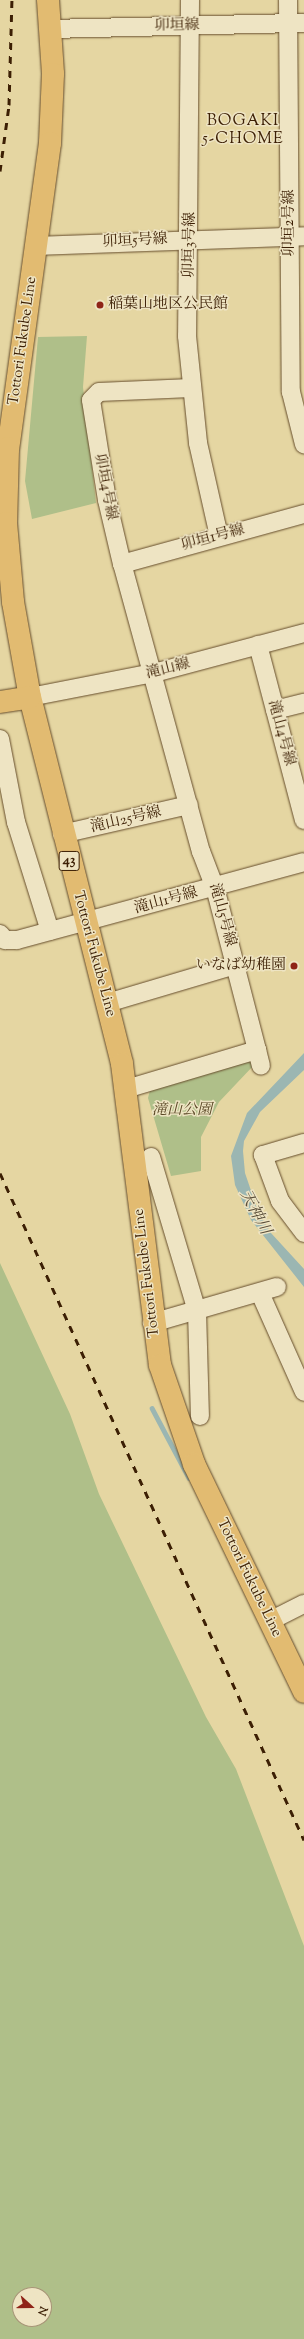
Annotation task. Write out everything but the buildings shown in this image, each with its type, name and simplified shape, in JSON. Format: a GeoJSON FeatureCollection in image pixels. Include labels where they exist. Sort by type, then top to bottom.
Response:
{"type":"FeatureCollection","features":[{"type":"Feature","properties":{"kind":"main road","name":"Tottori Fukube Line"},"geometry":{"type":"LineString","coordinates":[[48,0],[52,120],[7,474],[9,574],[30,697],[62,834],[107,1003],[126,1089],[152,1323],[162,1372],[184,1441],[304,1692]]}},
{"type":"Feature","properties":{"kind":"main road"},"geometry":{"type":"LineString","coordinates":[[0,702],[30,697]]}},
{"type":"Feature","properties":{"kind":"street","name":"卯垣3号線"},"geometry":{"type":"LineString","coordinates":[[190,0],[190,238],[187,336],[190,388],[219,536]]}},
{"type":"Feature","properties":{"kind":"street","name":"卯垣2号線"},"geometry":{"type":"LineString","coordinates":[[288,0],[296,23],[297,237],[291,392],[304,444]]}},
{"type":"Feature","properties":{"kind":"street","name":"卯垣線"},"geometry":{"type":"LineString","coordinates":[[50,29],[296,23]]}},
{"type":"Feature","properties":{"kind":"street","name":"卯垣5号線"},"geometry":{"type":"LineString","coordinates":[[37,246],[190,238],[297,237]]}},
{"type":"Feature","properties":{"kind":"street","name":"卯垣4号線"},"geometry":{"type":"LineString","coordinates":[[154,673],[122,564],[107,500],[91,400],[99,392],[190,388]]}},
{"type":"Feature","properties":{"kind":"street","name":"卯垣1号線"},"geometry":{"type":"LineString","coordinates":[[122,564],[219,536],[304,514]]}},
{"type":"Feature","properties":{"kind":"street","name":"滝山線"},"geometry":{"type":"LineString","coordinates":[[30,697],[154,673],[304,633]]}},
{"type":"Feature","properties":{"kind":"street","name":"滝山4号線"},"geometry":{"type":"LineString","coordinates":[[258,645],[304,820]]}},
{"type":"Feature","properties":{"kind":"street","name":"滝山5号線"},"geometry":{"type":"LineString","coordinates":[[126,1089],[259,1058],[216,888],[189,805],[154,673]]}},
{"type":"Feature","properties":{"kind":"street"},"geometry":{"type":"LineString","coordinates":[[275,710],[304,703]]}},
{"type":"Feature","properties":{"kind":"street"},"geometry":{"type":"LineString","coordinates":[[0,740],[16,822],[50,931]]}},
{"type":"Feature","properties":{"kind":"street","name":"滝山25号線"},"geometry":{"type":"LineString","coordinates":[[62,834],[189,805]]}},
{"type":"Feature","properties":{"kind":"street","name":"滝山1号線"},"geometry":{"type":"LineString","coordinates":[[0,934],[5,940],[17,940],[216,888],[304,862]]}},
{"type":"Feature","properties":{"kind":"street"},"geometry":{"type":"LineString","coordinates":[[107,1003],[235,965]]}},
{"type":"Feature","properties":{"kind":"street"},"geometry":{"type":"LineString","coordinates":[[304,1143],[260,1156],[280,1201],[304,1233]]}},
{"type":"Feature","properties":{"kind":"street"},"geometry":{"type":"LineString","coordinates":[[151,1157],[197,1311],[200,1416]]}},
{"type":"Feature","properties":{"kind":"street"},"geometry":{"type":"LineString","coordinates":[[152,1323],[277,1287]]}},
{"type":"Feature","properties":{"kind":"street"},"geometry":{"type":"LineString","coordinates":[[260,1293],[304,1392]]}},
{"type":"Feature","properties":{"kind":"street"},"geometry":{"type":"LineString","coordinates":[[270,1621],[304,1604]]}},
{"type":"Feature","properties":{"kind":"green space"},"geometry":{"type":"Polygon","coordinates":[[[87,336],[83,387],[96,503],[32,519],[25,481],[38,337],[87,336]]]}},
{"type":"Feature","properties":{"kind":"green space","name":"滝山公園"},"geometry":{"type":"Polygon","coordinates":[[[253,1057],[254,1065],[219,1102],[201,1137],[201,1171],[171,1176],[148,1098],[150,1090],[253,1057]]]}},
{"type":"Feature","properties":{"kind":"green space"},"geometry":{"type":"Polygon","coordinates":[[[0,1263],[70,1414],[99,1494],[206,1717],[236,1769],[304,1946],[304,2339],[0,2339],[0,1263]]]}},
{"type":"Feature","properties":{"kind":"water","name":"天神川"},"geometry":{"type":"Polygon","coordinates":[[[304,1053],[304,1070],[260,1112],[244,1141],[243,1151],[245,1173],[258,1211],[271,1233],[304,1269],[304,1287],[251,1220],[235,1185],[231,1156],[247,1113],[304,1053]]]}},
{"type":"Feature","properties":{"kind":"waterway"},"geometry":{"type":"LineString","coordinates":[[152,1408],[189,1478]]}},
{"type":"Feature","properties":{"kind":"railway"},"geometry":{"type":"LineString","coordinates":[[0,171],[9,105],[12,0]]}},
{"type":"Feature","properties":{"kind":"railway"},"geometry":{"type":"LineString","coordinates":[[0,1173],[304,1840]]}},
{"type":"Feature","properties":{"kind":"place","name":"稲葉山地区公民館"},"geometry":{"type":"Point","coordinates":[100,305]}},
{"type":"Feature","properties":{"kind":"place","name":"いなば幼稚園"},"geometry":{"type":"Point","coordinates":[294,966]}},
{"type":"Feature","properties":{"kind":"district","name":"BOGAKI 5-CHOME"},"geometry":{"type":"Point","coordinates":[243,131]}}]}
